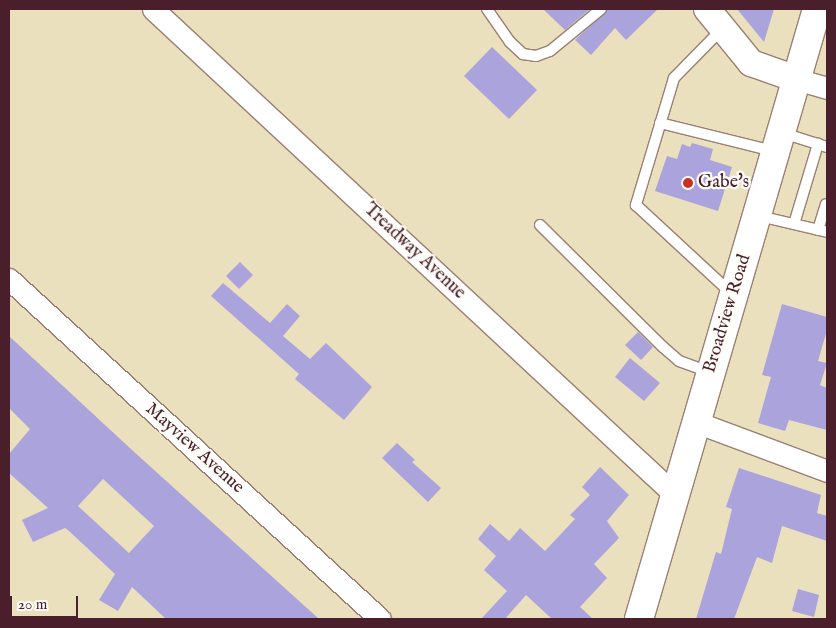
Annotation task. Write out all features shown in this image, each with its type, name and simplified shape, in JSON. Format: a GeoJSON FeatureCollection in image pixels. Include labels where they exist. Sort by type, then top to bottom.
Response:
{"type":"FeatureCollection","features":[{"type":"Feature","properties":{"kind":"main road","name":"Broadview Road"},"geometry":{"type":"LineString","coordinates":[[639,619],[817,9]]}},
{"type":"Feature","properties":{"kind":"street","name":"Treadway Avenue"},"geometry":{"type":"LineString","coordinates":[[153,9],[675,495]]}},
{"type":"Feature","properties":{"kind":"street"},"geometry":{"type":"LineString","coordinates":[[715,19],[751,63],[827,88]]}},
{"type":"Feature","properties":{"kind":"street","name":"Mayview Avenue"},"geometry":{"type":"LineString","coordinates":[[9,279],[380,619]]}},
{"type":"Feature","properties":{"kind":"street"},"geometry":{"type":"LineString","coordinates":[[696,422],[827,471]]}},
{"type":"Feature","properties":{"kind":"lane"},"geometry":{"type":"LineString","coordinates":[[487,9],[510,42],[523,54],[536,56],[550,51],[602,9]]}},
{"type":"Feature","properties":{"kind":"lane"},"geometry":{"type":"LineString","coordinates":[[715,19],[674,78],[636,206],[734,295]]}},
{"type":"Feature","properties":{"kind":"lane"},"geometry":{"type":"LineString","coordinates":[[660,123],[779,142],[823,145],[794,224]]}},
{"type":"Feature","properties":{"kind":"lane"},"geometry":{"type":"LineString","coordinates":[[758,216],[823,231],[826,204]]}},
{"type":"Feature","properties":{"kind":"lane"},"geometry":{"type":"LineString","coordinates":[[540,225],[679,361],[710,372]]}},
{"type":"Feature","properties":{"kind":"building"},"geometry":{"type":"Polygon","coordinates":[[[543,9],[590,9],[565,30],[543,9]]]}},
{"type":"Feature","properties":{"kind":"building"},"geometry":{"type":"Polygon","coordinates":[[[608,9],[658,9],[626,40],[615,28],[591,55],[575,40],[608,9]]]}},
{"type":"Feature","properties":{"kind":"building"},"geometry":{"type":"Polygon","coordinates":[[[737,9],[774,9],[764,42],[737,9]]]}},
{"type":"Feature","properties":{"kind":"building"},"geometry":{"type":"Polygon","coordinates":[[[492,47],[537,90],[509,119],[464,76],[492,47]]]}},
{"type":"Feature","properties":{"kind":"building"},"geometry":{"type":"Polygon","coordinates":[[[692,143],[713,149],[710,160],[732,167],[718,211],[655,191],[667,156],[677,159],[682,144],[690,147],[692,143]]]}},
{"type":"Feature","properties":{"kind":"building"},"geometry":{"type":"Polygon","coordinates":[[[240,262],[253,275],[239,289],[226,276],[240,262]]]}},
{"type":"Feature","properties":{"kind":"building"},"geometry":{"type":"Polygon","coordinates":[[[223,283],[270,323],[287,304],[300,316],[283,336],[310,359],[326,343],[372,387],[344,420],[295,379],[299,374],[211,296],[223,283]]]}},
{"type":"Feature","properties":{"kind":"building"},"geometry":{"type":"Polygon","coordinates":[[[782,304],[827,317],[827,330],[818,361],[827,363],[820,385],[827,388],[827,430],[789,420],[785,431],[758,423],[771,377],[762,375],[782,304]]]}},
{"type":"Feature","properties":{"kind":"building"},"geometry":{"type":"Polygon","coordinates":[[[638,332],[653,347],[641,360],[625,345],[638,332]]]}},
{"type":"Feature","properties":{"kind":"building"},"geometry":{"type":"Polygon","coordinates":[[[9,336],[319,619],[166,619],[132,587],[118,611],[99,600],[115,574],[65,528],[33,542],[22,520],[48,508],[9,473],[9,454],[30,429],[9,408],[9,336]],[[103,479],[78,506],[129,553],[154,526],[103,479]]]}},
{"type":"Feature","properties":{"kind":"building"},"geometry":{"type":"Polygon","coordinates":[[[630,358],[660,383],[644,401],[615,377],[630,358]]]}},
{"type":"Feature","properties":{"kind":"building"},"geometry":{"type":"Polygon","coordinates":[[[397,443],[415,460],[412,462],[441,488],[428,502],[382,458],[397,443]]]}},
{"type":"Feature","properties":{"kind":"building"},"geometry":{"type":"Polygon","coordinates":[[[600,467],[629,495],[607,521],[619,538],[594,564],[607,578],[580,607],[593,619],[552,619],[526,595],[505,619],[481,619],[507,591],[484,570],[496,556],[478,539],[490,524],[509,541],[520,528],[545,551],[575,519],[570,515],[590,495],[582,487],[600,467]]]}},
{"type":"Feature","properties":{"kind":"building"},"geometry":{"type":"Polygon","coordinates":[[[739,468],[821,495],[817,513],[827,516],[827,541],[782,526],[772,563],[757,557],[734,619],[696,619],[716,552],[721,554],[732,509],[726,507],[739,468]]]}},
{"type":"Feature","properties":{"kind":"building"},"geometry":{"type":"Polygon","coordinates":[[[798,589],[819,595],[814,617],[792,611],[798,589]]]}},
{"type":"Feature","properties":{"kind":"place","name":"Gabe's"},"geometry":{"type":"Point","coordinates":[688,183]}}]}
